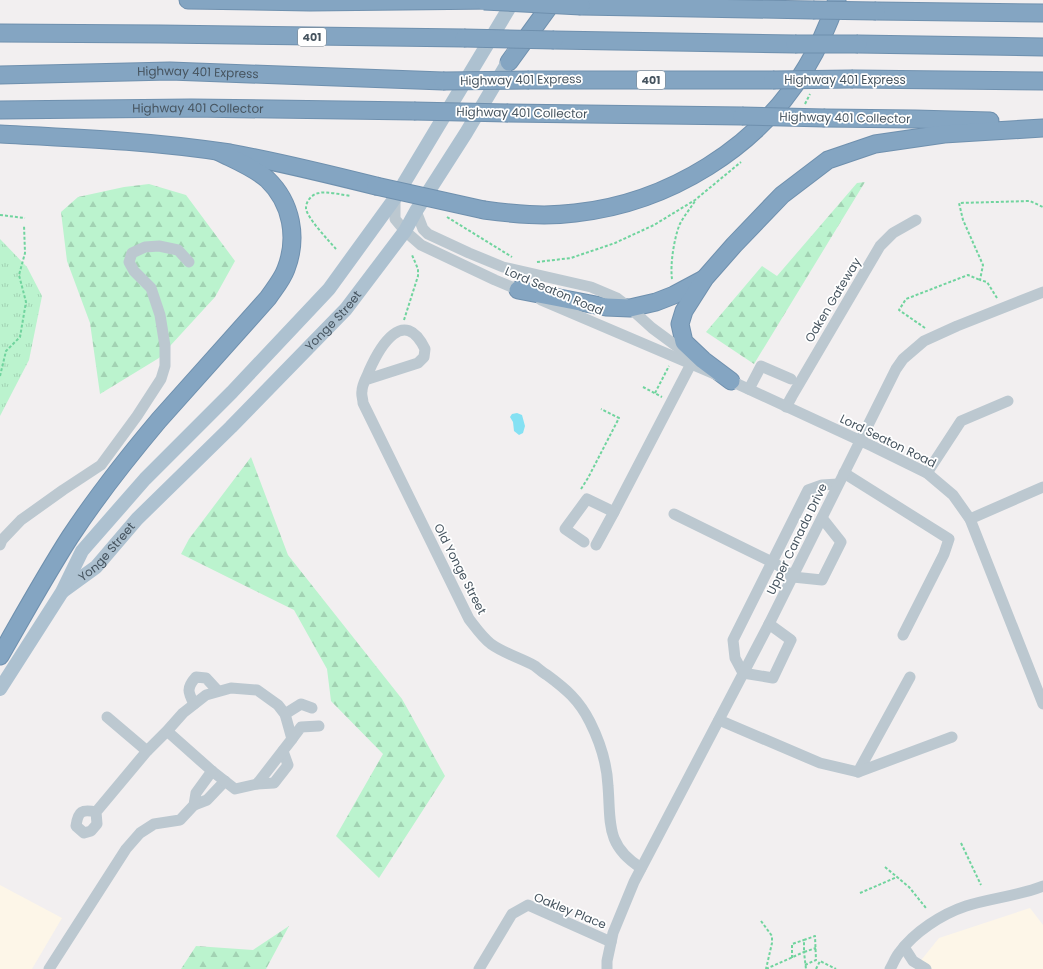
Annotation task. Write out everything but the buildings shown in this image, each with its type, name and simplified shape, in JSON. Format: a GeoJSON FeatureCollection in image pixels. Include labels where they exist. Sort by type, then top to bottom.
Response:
{"type":"FeatureCollection","features":[{"type":"Feature","properties":{"kind":"highway"},"geometry":{"type":"LineString","coordinates":[[188,0],[310,2],[489,0],[581,6],[1043,13]]}},
{"type":"Feature","properties":{"kind":"highway"},"geometry":{"type":"LineString","coordinates":[[509,62],[554,0]]}},
{"type":"Feature","properties":{"kind":"highway"},"geometry":{"type":"LineString","coordinates":[[0,134],[164,145],[219,152],[280,163],[484,210],[542,215],[574,214],[636,200],[666,189],[695,174],[722,157],[747,138],[784,100],[798,81],[811,60],[837,0]]}},
{"type":"Feature","properties":{"kind":"highway","name":"401"},"geometry":{"type":"LineString","coordinates":[[0,33],[464,38],[1043,47]]}},
{"type":"Feature","properties":{"kind":"highway","name":"Highway 401 Express"},"geometry":{"type":"LineString","coordinates":[[0,75],[170,71],[443,81],[1043,81]]}},
{"type":"Feature","properties":{"kind":"highway","name":"Highway 401 Collector"},"geometry":{"type":"LineString","coordinates":[[0,110],[191,108],[915,119],[1043,123]]}},
{"type":"Feature","properties":{"kind":"highway"},"geometry":{"type":"LineString","coordinates":[[731,381],[691,350],[684,342],[680,324],[684,311],[706,278],[734,245],[782,195],[828,160],[875,144],[944,134],[1043,128]]}},
{"type":"Feature","properties":{"kind":"highway"},"geometry":{"type":"LineString","coordinates":[[0,656],[46,576],[104,488],[159,420],[268,298],[286,270],[292,244],[292,232],[288,210],[283,200],[276,188],[266,178],[219,152]]}},
{"type":"Feature","properties":{"kind":"highway"},"geometry":{"type":"LineString","coordinates":[[518,290],[606,307],[630,308],[656,302],[706,278]]}},
{"type":"Feature","properties":{"kind":"main road","name":"Yonge Street"},"geometry":{"type":"LineString","coordinates":[[0,689],[62,592],[82,551],[145,479],[232,392],[329,289],[395,198],[514,0]]}},
{"type":"Feature","properties":{"kind":"main road","name":"Yonge Street"},"geometry":{"type":"LineString","coordinates":[[62,592],[96,567],[137,519],[231,427],[346,309],[405,231],[509,62],[545,0]]}},
{"type":"Feature","properties":{"kind":"street","name":"Lord Seaton Road"},"geometry":{"type":"LineString","coordinates":[[395,198],[395,220],[421,245],[518,290],[731,381],[872,446],[926,473],[953,495],[970,519],[1043,704]]}},
{"type":"Feature","properties":{"kind":"street","name":"Lord Seaton Road"},"geometry":{"type":"LineString","coordinates":[[416,211],[423,229],[428,234],[469,253],[503,267],[591,287],[617,298],[652,328],[690,356],[731,381]]}},
{"type":"Feature","properties":{"kind":"street","name":"Oaken Gateway"},"geometry":{"type":"LineString","coordinates":[[786,407],[880,246],[893,232],[916,220]]}},
{"type":"Feature","properties":{"kind":"street"},"geometry":{"type":"LineString","coordinates":[[0,545],[2,540],[21,520],[101,465],[137,416],[161,379],[166,366],[165,346],[160,315],[151,288],[134,271],[129,262],[132,253],[144,247],[160,246],[178,250],[189,262]]}},
{"type":"Feature","properties":{"kind":"street","name":"Upper Canada Drive"},"geometry":{"type":"LineString","coordinates":[[641,868],[769,624],[896,369],[903,359],[924,342],[957,326],[1043,292]]}},
{"type":"Feature","properties":{"kind":"street","name":"Old Yonge Street"},"geometry":{"type":"LineString","coordinates":[[405,329],[395,332],[387,339],[373,362],[361,390],[363,403],[469,619],[480,634],[490,644],[535,667],[560,684],[582,707],[601,745],[607,772],[609,812],[614,838],[617,846],[622,852],[631,862],[641,868]]}},
{"type":"Feature","properties":{"kind":"street"},"geometry":{"type":"LineString","coordinates":[[365,380],[418,363],[424,357],[425,348],[416,333],[405,329]]}},
{"type":"Feature","properties":{"kind":"street"},"geometry":{"type":"LineString","coordinates":[[596,545],[691,364]]}},
{"type":"Feature","properties":{"kind":"street"},"geometry":{"type":"LineString","coordinates":[[749,390],[761,366],[791,379]]}},
{"type":"Feature","properties":{"kind":"street"},"geometry":{"type":"LineString","coordinates":[[926,473],[961,421],[1008,401]]}},
{"type":"Feature","properties":{"kind":"street"},"geometry":{"type":"LineString","coordinates":[[844,473],[949,540],[944,554],[903,635]]}},
{"type":"Feature","properties":{"kind":"street"},"geometry":{"type":"LineString","coordinates":[[769,624],[791,640],[773,678],[743,673],[735,658],[733,640],[808,490],[822,485],[838,484]]}},
{"type":"Feature","properties":{"kind":"street"},"geometry":{"type":"LineString","coordinates":[[970,519],[1043,487]]}},
{"type":"Feature","properties":{"kind":"street"},"geometry":{"type":"LineString","coordinates":[[584,542],[565,529],[587,499],[614,512]]}},
{"type":"Feature","properties":{"kind":"street"},"geometry":{"type":"LineString","coordinates":[[674,514],[772,562],[793,577],[822,580],[841,542],[822,518]]}},
{"type":"Feature","properties":{"kind":"street"},"geometry":{"type":"LineString","coordinates":[[858,772],[910,677]]}},
{"type":"Feature","properties":{"kind":"street"},"geometry":{"type":"LineString","coordinates":[[194,704],[188,692],[190,684],[196,678],[206,678],[218,691]]}},
{"type":"Feature","properties":{"kind":"street"},"geometry":{"type":"LineString","coordinates":[[96,812],[147,751],[183,713],[206,694],[230,688],[257,690],[278,705],[285,714],[292,739]]}},
{"type":"Feature","properties":{"kind":"street"},"geometry":{"type":"LineString","coordinates":[[285,714],[301,704],[312,708]]}},
{"type":"Feature","properties":{"kind":"street"},"geometry":{"type":"LineString","coordinates":[[107,717],[147,751]]}},
{"type":"Feature","properties":{"kind":"street"},"geometry":{"type":"LineString","coordinates":[[719,720],[820,763],[858,772],[952,736]]}},
{"type":"Feature","properties":{"kind":"street"},"geometry":{"type":"LineString","coordinates":[[167,731],[212,771],[235,789],[257,784],[274,783],[288,765],[283,751],[301,727],[319,726]]}},
{"type":"Feature","properties":{"kind":"street"},"geometry":{"type":"LineString","coordinates":[[194,805],[196,793],[212,771]]}},
{"type":"Feature","properties":{"kind":"street"},"geometry":{"type":"LineString","coordinates":[[49,969],[126,849],[140,833],[154,824],[180,820],[194,805],[207,800],[225,781]]}},
{"type":"Feature","properties":{"kind":"street"},"geometry":{"type":"LineString","coordinates":[[607,969],[607,961],[616,924],[641,868]]}},
{"type":"Feature","properties":{"kind":"street"},"geometry":{"type":"LineString","coordinates":[[890,969],[899,953],[916,934],[954,910],[1019,894],[1043,886]]}},
{"type":"Feature","properties":{"kind":"street","name":"Oakley Place"},"geometry":{"type":"LineString","coordinates":[[479,969],[512,914],[528,906],[611,942]]}},
{"type":"Feature","properties":{"kind":"street"},"geometry":{"type":"LineString","coordinates":[[904,947],[913,961],[926,969]]}},
{"type":"Feature","properties":{"kind":"path"},"geometry":{"type":"LineString","coordinates":[[336,249],[309,216],[306,209],[308,201],[312,196],[320,192],[355,196]]}},
{"type":"Feature","properties":{"kind":"path"},"geometry":{"type":"LineString","coordinates":[[533,263],[571,258],[615,243],[654,225],[695,200],[680,225],[673,250],[671,271],[672,283]]}},
{"type":"Feature","properties":{"kind":"path"},"geometry":{"type":"LineString","coordinates":[[980,280],[982,265],[963,220],[959,203],[1030,201],[1043,207]]}},
{"type":"Feature","properties":{"kind":"path"},"geometry":{"type":"LineString","coordinates":[[0,215],[25,218]]}},
{"type":"Feature","properties":{"kind":"path"},"geometry":{"type":"LineString","coordinates":[[443,215],[515,259]]}},
{"type":"Feature","properties":{"kind":"path"},"geometry":{"type":"LineString","coordinates":[[0,376],[6,351],[20,337],[25,309],[26,302],[19,275],[25,253],[24,225]]}},
{"type":"Feature","properties":{"kind":"path"},"geometry":{"type":"LineString","coordinates":[[405,329],[404,320],[418,276],[418,269],[412,255]]}},
{"type":"Feature","properties":{"kind":"path"},"geometry":{"type":"LineString","coordinates":[[936,336],[899,310],[906,299],[968,275],[987,282],[1003,309]]}},
{"type":"Feature","properties":{"kind":"path"},"geometry":{"type":"LineString","coordinates":[[655,393],[669,365]]}},
{"type":"Feature","properties":{"kind":"path"},"geometry":{"type":"LineString","coordinates":[[643,387],[672,401]]}},
{"type":"Feature","properties":{"kind":"path"},"geometry":{"type":"LineString","coordinates":[[580,491],[619,418],[601,409]]}},
{"type":"Feature","properties":{"kind":"path"},"geometry":{"type":"LineString","coordinates":[[961,843],[981,885]]}},
{"type":"Feature","properties":{"kind":"path"},"geometry":{"type":"LineString","coordinates":[[885,867],[909,888],[926,908]]}},
{"type":"Feature","properties":{"kind":"path"},"geometry":{"type":"LineString","coordinates":[[860,893],[897,877]]}},
{"type":"Feature","properties":{"kind":"path"},"geometry":{"type":"LineString","coordinates":[[760,921],[772,936],[772,943],[766,969]]}},
{"type":"Feature","properties":{"kind":"path"},"geometry":{"type":"LineString","coordinates":[[792,958],[792,944],[815,936],[816,960]]}},
{"type":"Feature","properties":{"kind":"path"},"geometry":{"type":"LineString","coordinates":[[804,940],[806,969]]}},
{"type":"Feature","properties":{"kind":"path"},"geometry":{"type":"LineString","coordinates":[[766,969],[816,948]]}},
{"type":"Feature","properties":{"kind":"path"},"geometry":{"type":"LineString","coordinates":[[805,965],[816,960],[836,969]]}},
{"type":"Feature","properties":{"kind":"path"},"geometry":{"type":"LineString","coordinates":[[816,969],[820,961]]}},
{"type":"Feature","properties":{"kind":"shaded area"},"geometry":{"type":"Polygon","coordinates":[[[0,885],[62,918],[32,969],[0,969],[0,885]]]}},
{"type":"Feature","properties":{"kind":"shaded area"},"geometry":{"type":"Polygon","coordinates":[[[1030,908],[1043,925],[1043,969],[914,969],[939,938],[1030,908]]]}},
{"type":"Feature","properties":{"kind":"green space"},"geometry":{"type":"Polygon","coordinates":[[[865,182],[754,364],[706,332],[762,266],[777,276],[857,183],[865,182]]]}},
{"type":"Feature","properties":{"kind":"green space"},"geometry":{"type":"Polygon","coordinates":[[[149,184],[186,195],[235,261],[215,297],[159,358],[100,394],[90,323],[67,261],[61,212],[78,197],[124,187],[149,184]]]}},
{"type":"Feature","properties":{"kind":"green space"},"geometry":{"type":"Polygon","coordinates":[[[0,239],[27,267],[42,296],[29,360],[0,416],[0,239]]]}},
{"type":"Feature","properties":{"kind":"green space"},"geometry":{"type":"Polygon","coordinates":[[[251,457],[288,555],[402,699],[445,776],[379,878],[336,836],[383,754],[331,701],[327,669],[294,610],[181,554],[189,539],[251,457]]]}},
{"type":"Feature","properties":{"kind":"green space"},"geometry":{"type":"Polygon","coordinates":[[[289,926],[266,969],[181,969],[196,946],[253,950],[289,926]]]}},
{"type":"Feature","properties":{"kind":"water"},"geometry":{"type":"Polygon","coordinates":[[[517,413],[522,415],[525,426],[523,433],[519,435],[514,431],[513,422],[510,417],[512,414],[517,413]]]}}]}
